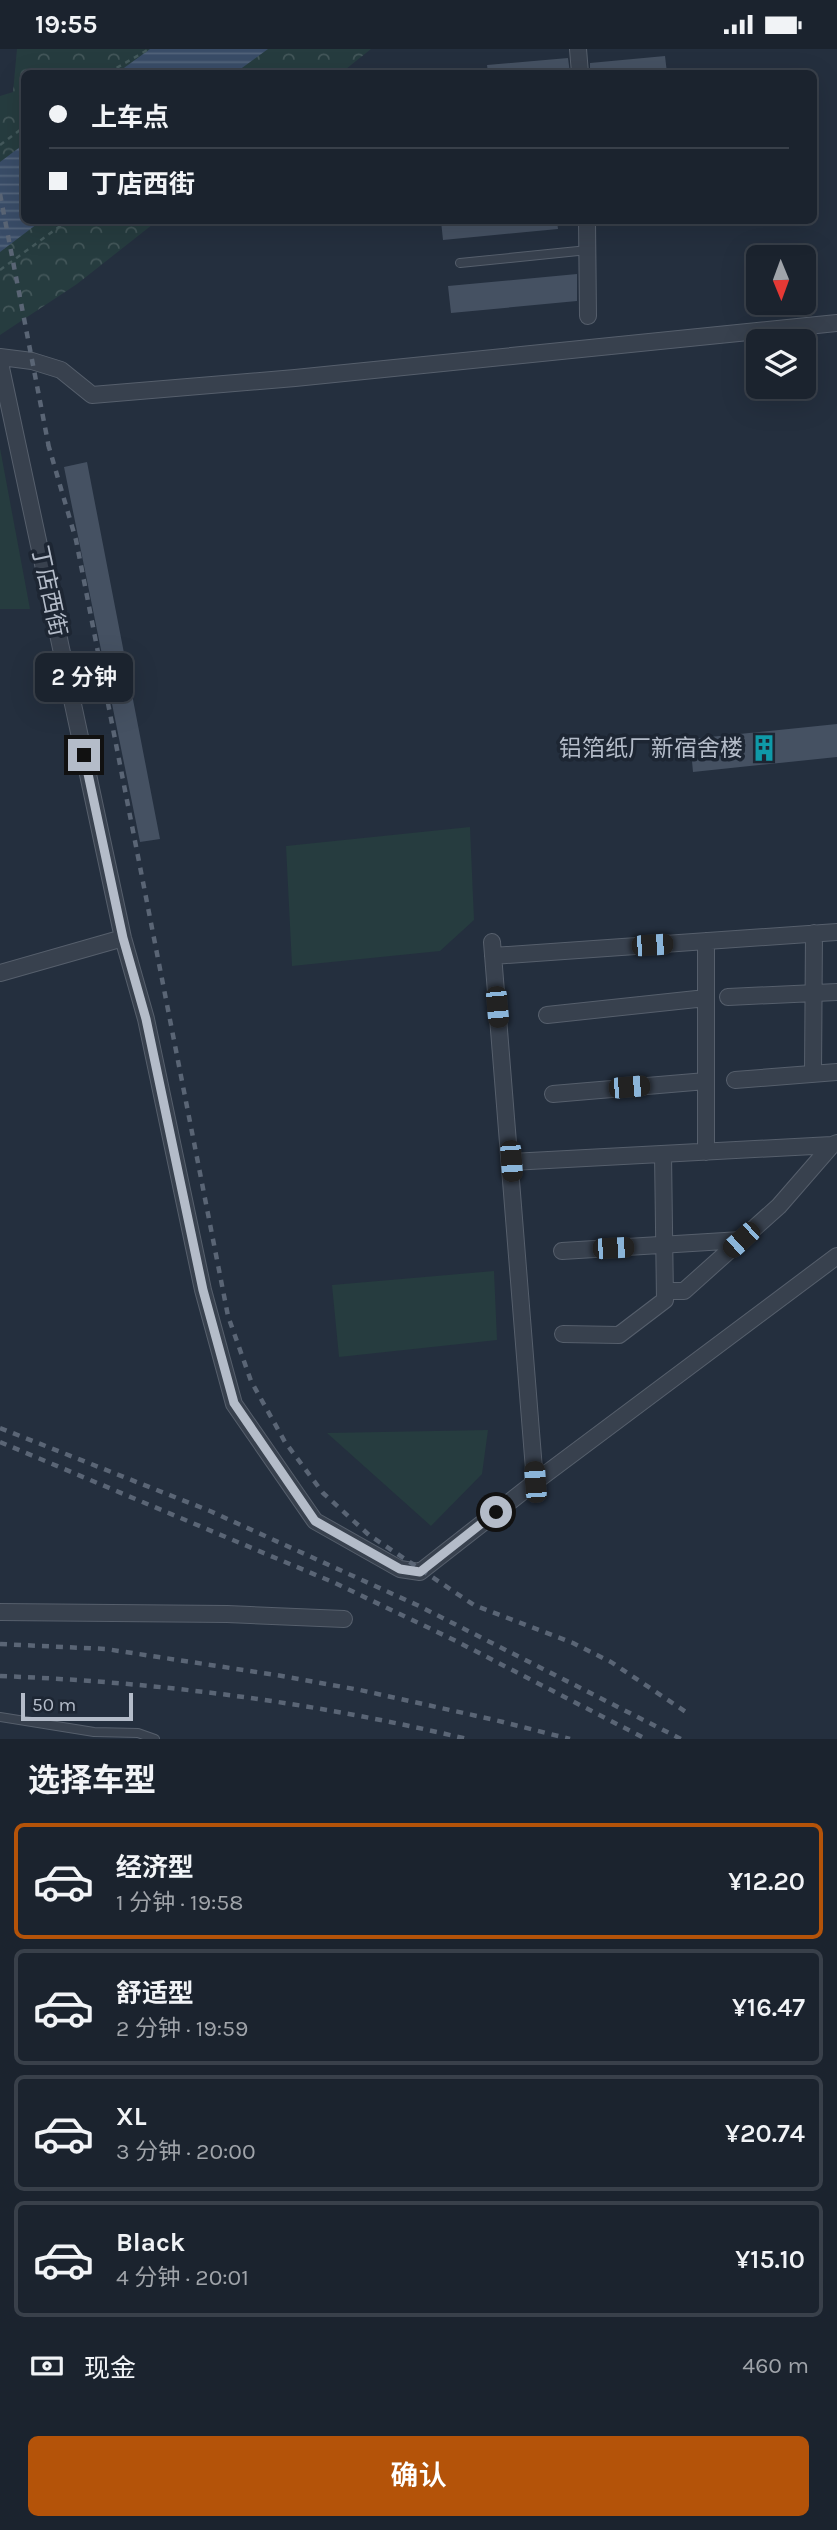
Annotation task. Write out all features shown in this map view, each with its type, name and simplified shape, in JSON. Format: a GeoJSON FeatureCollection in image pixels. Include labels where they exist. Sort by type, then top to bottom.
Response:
{"type":"FeatureCollection","features":[{"type":"Feature","properties":{"kind":"street"},"geometry":{"type":"LineString","coordinates":[[578,49],[580,70]]}},
{"type":"Feature","properties":{"kind":"street"},"geometry":{"type":"LineString","coordinates":[[587,224],[588,316]]}},
{"type":"Feature","properties":{"kind":"street"},"geometry":{"type":"LineString","coordinates":[[0,357],[32,361],[61,370],[92,395],[295,378],[837,323]]}},
{"type":"Feature","properties":{"kind":"street","name":"丁店西街"},"geometry":{"type":"LineString","coordinates":[[0,363],[123,938],[146,1019],[203,1290],[234,1403],[315,1521],[400,1569],[420,1572],[535,1482],[837,1256]]}},
{"type":"Feature","properties":{"kind":"street"},"geometry":{"type":"LineString","coordinates":[[535,1482],[492,949],[706,941],[837,932]]}},
{"type":"Feature","properties":{"kind":"street"},"geometry":{"type":"LineString","coordinates":[[813,1074],[814,933]]}},
{"type":"Feature","properties":{"kind":"street"},"geometry":{"type":"LineString","coordinates":[[0,973],[123,938]]}},
{"type":"Feature","properties":{"kind":"street"},"geometry":{"type":"LineString","coordinates":[[706,941],[706,1152]]}},
{"type":"Feature","properties":{"kind":"street"},"geometry":{"type":"LineString","coordinates":[[728,997],[837,992]]}},
{"type":"Feature","properties":{"kind":"street"},"geometry":{"type":"LineString","coordinates":[[547,1015],[706,998]]}},
{"type":"Feature","properties":{"kind":"street"},"geometry":{"type":"LineString","coordinates":[[735,1080],[837,1072]]}},
{"type":"Feature","properties":{"kind":"street"},"geometry":{"type":"LineString","coordinates":[[553,1094],[706,1081]]}},
{"type":"Feature","properties":{"kind":"street"},"geometry":{"type":"LineString","coordinates":[[511,1161],[835,1144]]}},
{"type":"Feature","properties":{"kind":"street"},"geometry":{"type":"LineString","coordinates":[[665,1291],[684,1291],[779,1206],[835,1144]]}},
{"type":"Feature","properties":{"kind":"street"},"geometry":{"type":"LineString","coordinates":[[563,1334],[619,1335],[665,1300],[663,1154]]}},
{"type":"Feature","properties":{"kind":"street"},"geometry":{"type":"LineString","coordinates":[[562,1251],[741,1240]]}},
{"type":"Feature","properties":{"kind":"street"},"geometry":{"type":"LineString","coordinates":[[0,1612],[227,1614],[344,1619]]}},
{"type":"Feature","properties":{"kind":"lane"},"geometry":{"type":"LineString","coordinates":[[460,263],[588,250]]}},
{"type":"Feature","properties":{"kind":"lane"},"geometry":{"type":"LineString","coordinates":[[0,1717],[91,1736],[138,1733],[155,1739]]}},
{"type":"Feature","properties":{"kind":"path"},"geometry":{"type":"LineString","coordinates":[[113,70],[149,49]]}},
{"type":"Feature","properties":{"kind":"path"},"geometry":{"type":"LineString","coordinates":[[0,145],[21,129]]}},
{"type":"Feature","properties":{"kind":"path"},"geometry":{"type":"LineString","coordinates":[[0,270],[63,224]]}},
{"type":"Feature","properties":{"kind":"green space"},"geometry":{"type":"Polygon","coordinates":[[[17,49],[371,49],[345,70],[21,70],[21,224],[153,224],[77,284],[0,335],[0,96],[13,92],[17,49]]]}},
{"type":"Feature","properties":{"kind":"green space"},"geometry":{"type":"Polygon","coordinates":[[[0,448],[30,609],[0,609],[0,448]]]}},
{"type":"Feature","properties":{"kind":"green space"},"geometry":{"type":"Polygon","coordinates":[[[470,827],[474,920],[440,951],[292,966],[286,846],[470,827]]]}},
{"type":"Feature","properties":{"kind":"green space"},"geometry":{"type":"Polygon","coordinates":[[[494,1271],[497,1340],[339,1357],[332,1285],[494,1271]]]}},
{"type":"Feature","properties":{"kind":"green space"},"geometry":{"type":"Polygon","coordinates":[[[488,1430],[482,1474],[431,1526],[327,1433],[488,1430]]]}},
{"type":"Feature","properties":{"kind":"water"},"geometry":{"type":"Polygon","coordinates":[[[150,49],[268,49],[239,70],[121,70],[150,49]]]}},
{"type":"Feature","properties":{"kind":"water"},"geometry":{"type":"Polygon","coordinates":[[[21,146],[21,224],[37,224],[0,252],[0,162],[21,146]]]}},
{"type":"Feature","properties":{"kind":"building"},"geometry":{"type":"Polygon","coordinates":[[[665,56],[667,70],[590,70],[590,63],[665,56]]]}},
{"type":"Feature","properties":{"kind":"building"},"geometry":{"type":"Polygon","coordinates":[[[568,58],[570,70],[488,70],[487,65],[568,58]]]}},
{"type":"Feature","properties":{"kind":"building"},"geometry":{"type":"Polygon","coordinates":[[[441,224],[557,224],[558,229],[443,240],[441,224]]]}},
{"type":"Feature","properties":{"kind":"building"},"geometry":{"type":"Polygon","coordinates":[[[577,274],[577,301],[451,313],[448,286],[577,274]]]}},
{"type":"Feature","properties":{"kind":"building"},"geometry":{"type":"Polygon","coordinates":[[[87,462],[160,839],[140,842],[64,467],[87,462]]]}},
{"type":"Feature","properties":{"kind":"building","name":"铝箔纸厂新宿舍楼"},"geometry":{"type":"Polygon","coordinates":[[[837,724],[837,757],[693,772],[690,739],[837,724]]]}},
{"type":"Feature","properties":{"kind":"railway"},"geometry":{"type":"LineString","coordinates":[[0,194],[50,453]]}},
{"type":"Feature","properties":{"kind":"railway"},"geometry":{"type":"LineString","coordinates":[[48,444],[76,540],[228,1316],[251,1381],[285,1442],[323,1493],[369,1535],[474,1605],[573,1643],[611,1662],[689,1714]]}},
{"type":"Feature","properties":{"kind":"railway"},"geometry":{"type":"LineString","coordinates":[[0,1428],[210,1511],[417,1605],[681,1739]]}},
{"type":"Feature","properties":{"kind":"railway"},"geometry":{"type":"LineString","coordinates":[[0,1442],[335,1583],[454,1640],[646,1739]]}},
{"type":"Feature","properties":{"kind":"railway"},"geometry":{"type":"LineString","coordinates":[[0,1644],[106,1649],[276,1675],[360,1690],[570,1739]]}},
{"type":"Feature","properties":{"kind":"railway"},"geometry":{"type":"LineString","coordinates":[[0,1676],[118,1683],[235,1696],[351,1714],[467,1739]]}},
{"type":"Feature","properties":{"kind":"place","name":"铝箔纸厂新宿舍楼"},"geometry":{"type":"Point","coordinates":[764,748]}},
{"type":"Feature","properties":{"kind":"route"},"geometry":{"type":"LineString","coordinates":[[84,755],[123,938],[146,1019],[203,1290],[234,1403],[315,1521],[400,1569],[420,1572],[496,1512]]}}]}
